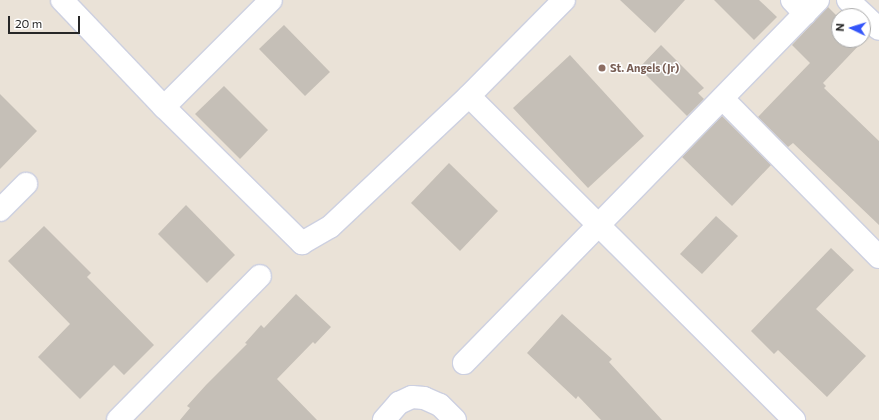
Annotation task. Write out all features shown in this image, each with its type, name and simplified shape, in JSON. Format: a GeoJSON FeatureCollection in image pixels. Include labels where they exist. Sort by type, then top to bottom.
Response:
{"type":"FeatureCollection","features":[{"type":"Feature","properties":{"kind":"street"},"geometry":{"type":"LineString","coordinates":[[62,0],[164,106],[302,243],[330,227],[469,96],[564,0]]}},
{"type":"Feature","properties":{"kind":"street"},"geometry":{"type":"LineString","coordinates":[[164,106],[271,0]]}},
{"type":"Feature","properties":{"kind":"street"},"geometry":{"type":"LineString","coordinates":[[848,0],[879,29]]}},
{"type":"Feature","properties":{"kind":"street"},"geometry":{"type":"LineString","coordinates":[[464,363],[723,99],[805,5]]}},
{"type":"Feature","properties":{"kind":"street"},"geometry":{"type":"LineString","coordinates":[[469,96],[794,420]]}},
{"type":"Feature","properties":{"kind":"street"},"geometry":{"type":"LineString","coordinates":[[723,99],[879,257]]}},
{"type":"Feature","properties":{"kind":"street"},"geometry":{"type":"LineString","coordinates":[[0,210],[26,184]]}},
{"type":"Feature","properties":{"kind":"street"},"geometry":{"type":"LineString","coordinates":[[118,420],[260,276]]}},
{"type":"Feature","properties":{"kind":"street"},"geometry":{"type":"LineString","coordinates":[[384,420],[399,404],[412,397],[424,398],[440,405],[455,420]]}},
{"type":"Feature","properties":{"kind":"building"},"geometry":{"type":"Polygon","coordinates":[[[620,0],[685,0],[655,33],[620,0]]]}},
{"type":"Feature","properties":{"kind":"building"},"geometry":{"type":"Polygon","coordinates":[[[714,0],[759,0],[777,17],[754,40],[714,0]]]}},
{"type":"Feature","properties":{"kind":"building"},"geometry":{"type":"Polygon","coordinates":[[[828,7],[831,10],[831,48],[856,48],[823,83],[826,86],[824,88],[879,141],[879,225],[793,143],[788,147],[758,117],[810,63],[792,45],[828,7]]]}},
{"type":"Feature","properties":{"kind":"building"},"geometry":{"type":"Polygon","coordinates":[[[284,25],[330,72],[305,96],[259,49],[284,25]]]}},
{"type":"Feature","properties":{"kind":"building"},"geometry":{"type":"Polygon","coordinates":[[[661,45],[704,88],[698,93],[704,99],[687,116],[639,68],[661,45]]]}},
{"type":"Feature","properties":{"kind":"building"},"geometry":{"type":"Polygon","coordinates":[[[570,55],[644,136],[588,188],[513,108],[570,55]]]}},
{"type":"Feature","properties":{"kind":"building"},"geometry":{"type":"Polygon","coordinates":[[[224,86],[268,130],[240,159],[195,114],[224,86]]]}},
{"type":"Feature","properties":{"kind":"building"},"geometry":{"type":"Polygon","coordinates":[[[0,94],[37,131],[0,169],[0,94]]]}},
{"type":"Feature","properties":{"kind":"building"},"geometry":{"type":"Polygon","coordinates":[[[722,116],[771,165],[732,206],[682,157],[722,116]]]}},
{"type":"Feature","properties":{"kind":"building"},"geometry":{"type":"Polygon","coordinates":[[[449,163],[498,211],[460,251],[411,203],[449,163]]]}},
{"type":"Feature","properties":{"kind":"building"},"geometry":{"type":"Polygon","coordinates":[[[186,205],[235,255],[207,283],[158,234],[186,205]]]}},
{"type":"Feature","properties":{"kind":"building"},"geometry":{"type":"Polygon","coordinates":[[[716,216],[738,236],[702,274],[680,254],[716,216]]]}},
{"type":"Feature","properties":{"kind":"building"},"geometry":{"type":"Polygon","coordinates":[[[44,226],[91,273],[87,277],[154,345],[124,375],[114,365],[80,399],[38,357],[70,324],[8,261],[44,226]]]}},
{"type":"Feature","properties":{"kind":"building"},"geometry":{"type":"Polygon","coordinates":[[[831,248],[854,270],[816,309],[866,356],[827,397],[778,350],[774,354],[751,331],[831,248]]]}},
{"type":"Feature","properties":{"kind":"building"},"geometry":{"type":"Polygon","coordinates":[[[296,294],[331,327],[315,344],[313,342],[277,379],[317,420],[180,420],[190,408],[187,406],[247,344],[245,343],[261,325],[264,328],[296,294]]]}},
{"type":"Feature","properties":{"kind":"building"},"geometry":{"type":"Polygon","coordinates":[[[562,314],[612,359],[609,362],[662,420],[601,420],[578,396],[576,399],[527,353],[562,314]]]}},
{"type":"Feature","properties":{"kind":"place","name":"St. Angels (Jr)"},"geometry":{"type":"Point","coordinates":[602,68]}}]}
